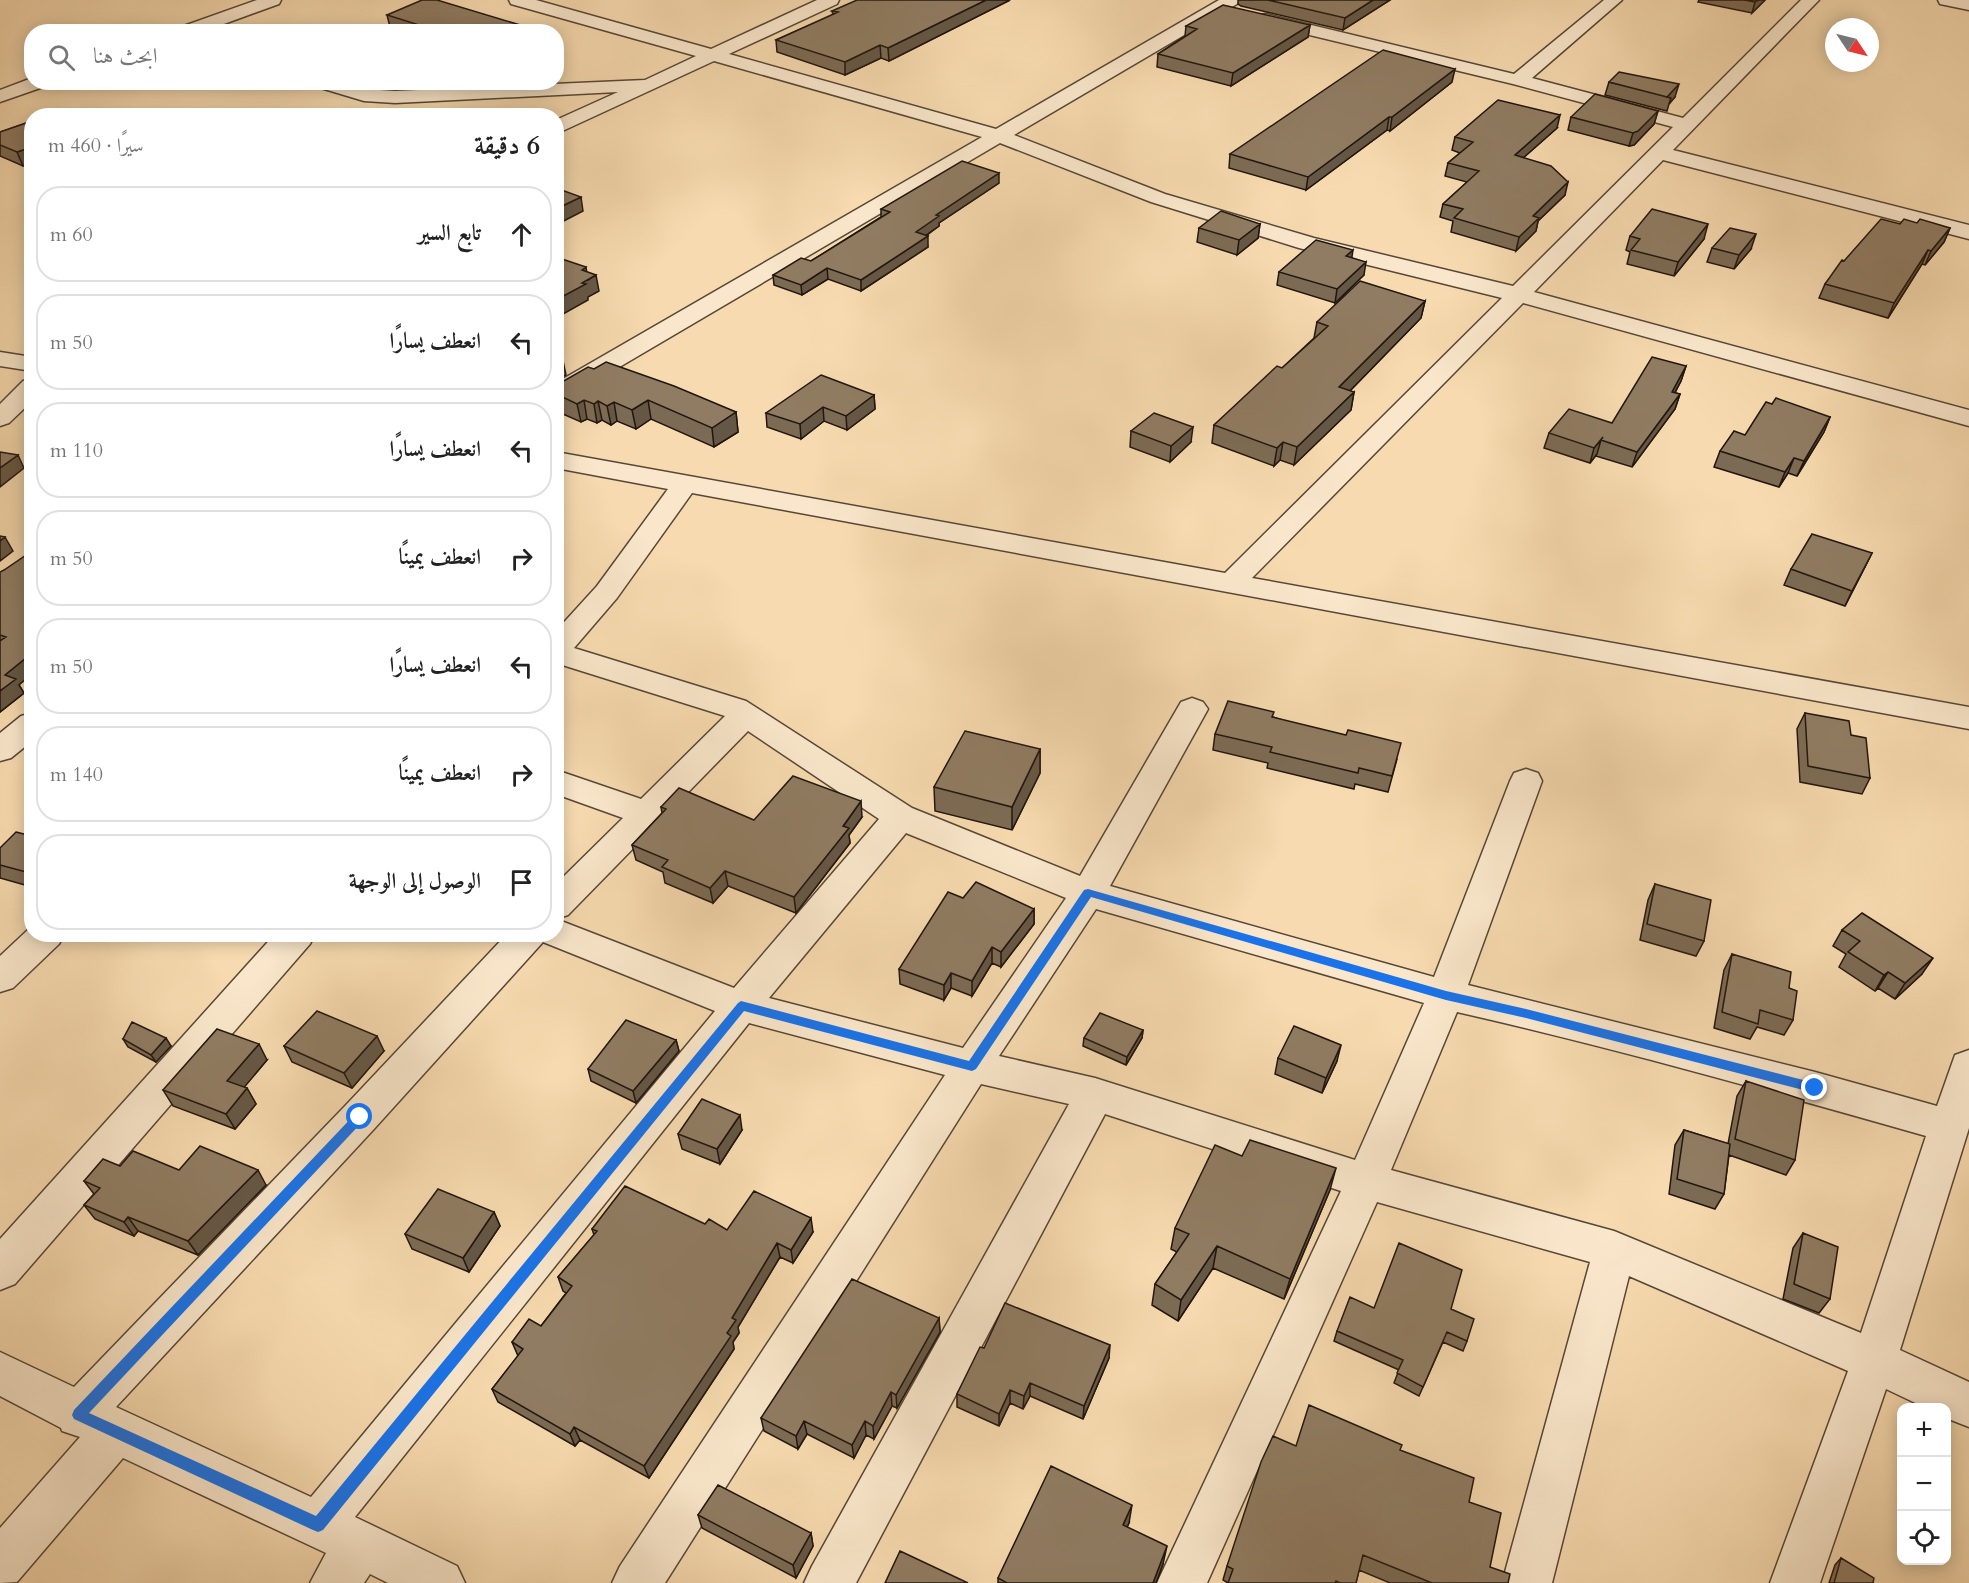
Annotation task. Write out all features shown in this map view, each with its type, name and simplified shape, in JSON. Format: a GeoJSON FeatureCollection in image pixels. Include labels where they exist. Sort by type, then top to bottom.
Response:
{"type":"FeatureCollection","features":[{"type":"Feature","properties":{"kind":"street"},"geometry":{"type":"LineString","coordinates":[[222,24],[246,19],[273,0]]}},
{"type":"Feature","properties":{"kind":"street"},"geometry":{"type":"LineString","coordinates":[[517,0],[999,136],[1158,198],[1307,243],[1581,310],[1969,418]]}},
{"type":"Feature","properties":{"kind":"street"},"geometry":{"type":"LineString","coordinates":[[564,124],[831,0]]}},
{"type":"Feature","properties":{"kind":"street"},"geometry":{"type":"LineString","coordinates":[[1518,80],[1614,0]]}},
{"type":"Feature","properties":{"kind":"street"},"geometry":{"type":"LineString","coordinates":[[1946,0],[1969,5]]}},
{"type":"Feature","properties":{"kind":"street"},"geometry":{"type":"LineString","coordinates":[[1231,583],[1688,125],[1802,2]]}},
{"type":"Feature","properties":{"kind":"street"},"geometry":{"type":"LineString","coordinates":[[564,389],[999,136],[1236,9],[1688,125]]}},
{"type":"Feature","properties":{"kind":"street"},"geometry":{"type":"LineString","coordinates":[[564,89],[651,85]]}},
{"type":"Feature","properties":{"kind":"street"},"geometry":{"type":"LineString","coordinates":[[0,96],[24,87]]}},
{"type":"Feature","properties":{"kind":"street"},"geometry":{"type":"LineString","coordinates":[[347,90],[364,95],[395,97],[544,90]]}},
{"type":"Feature","properties":{"kind":"street"},"geometry":{"type":"LineString","coordinates":[[1659,153],[1969,232]]}},
{"type":"Feature","properties":{"kind":"street"},"geometry":{"type":"LineString","coordinates":[[0,359],[24,363]]}},
{"type":"Feature","properties":{"kind":"street"},"geometry":{"type":"LineString","coordinates":[[0,418],[24,394]]}},
{"type":"Feature","properties":{"kind":"street"},"geometry":{"type":"LineString","coordinates":[[564,461],[1969,718]]}},
{"type":"Feature","properties":{"kind":"street"},"geometry":{"type":"LineString","coordinates":[[564,642],[607,592],[685,484]]}},
{"type":"Feature","properties":{"kind":"street"},"geometry":{"type":"LineString","coordinates":[[564,654],[735,708],[900,817],[1088,893],[1446,995],[1665,1049],[1949,1126]]}},
{"type":"Feature","properties":{"kind":"street"},"geometry":{"type":"LineString","coordinates":[[637,1583],[972,1066],[1088,893],[1192,709]]}},
{"type":"Feature","properties":{"kind":"street"},"geometry":{"type":"LineString","coordinates":[[564,898],[746,714]]}},
{"type":"Feature","properties":{"kind":"street"},"geometry":{"type":"LineString","coordinates":[[1182,1583],[1365,1181],[1446,995],[1526,781]]}},
{"type":"Feature","properties":{"kind":"street"},"geometry":{"type":"LineString","coordinates":[[564,784],[647,814]]}},
{"type":"Feature","properties":{"kind":"street"},"geometry":{"type":"LineString","coordinates":[[318,1525],[741,1006],[900,817]]}},
{"type":"Feature","properties":{"kind":"street"},"geometry":{"type":"LineString","coordinates":[[564,936],[741,1006],[972,1066],[1095,1094],[1365,1181],[1614,1250],[1874,1360],[1969,1405]]}},
{"type":"Feature","properties":{"kind":"street"},"geometry":{"type":"LineString","coordinates":[[0,978],[37,942]]}},
{"type":"Feature","properties":{"kind":"street"},"geometry":{"type":"LineString","coordinates":[[0,1270],[290,942]]}},
{"type":"Feature","properties":{"kind":"street"},"geometry":{"type":"LineString","coordinates":[[0,1565],[97,1423],[360,1117],[521,942]]}},
{"type":"Feature","properties":{"kind":"street"},"geometry":{"type":"LineString","coordinates":[[1796,1583],[1874,1360],[1969,1066]]}},
{"type":"Feature","properties":{"kind":"street"},"geometry":{"type":"LineString","coordinates":[[829,1583],[1095,1094]]}},
{"type":"Feature","properties":{"kind":"street"},"geometry":{"type":"LineString","coordinates":[[1527,1583],[1614,1250]]}},
{"type":"Feature","properties":{"kind":"street"},"geometry":{"type":"LineString","coordinates":[[0,1373],[97,1423],[361,1544],[440,1583]]}},
{"type":"Feature","properties":{"kind":"street"},"geometry":{"type":"LineString","coordinates":[[335,1583],[361,1544]]}},
{"type":"Feature","properties":{"kind":"building"},"geometry":{"type":"Polygon","coordinates":[[[422,0],[437,0],[517,24],[416,24],[387,15],[422,0]]]}},
{"type":"Feature","properties":{"kind":"building"},"geometry":{"type":"Polygon","coordinates":[[[857,0],[986,0],[888,48],[880,45],[845,62],[776,40],[838,12],[832,11],[857,0]]]}},
{"type":"Feature","properties":{"kind":"building"},"geometry":{"type":"Polygon","coordinates":[[[1268,0],[1373,0],[1345,18],[1268,0]]]}},
{"type":"Feature","properties":{"kind":"building"},"geometry":{"type":"Polygon","coordinates":[[[1223,5],[1310,25],[1233,73],[1158,54],[1197,29],[1186,26],[1223,5]]]}},
{"type":"Feature","properties":{"kind":"building"},"geometry":{"type":"Polygon","coordinates":[[[1383,50],[1455,69],[1308,177],[1230,154],[1383,50]]]}},
{"type":"Feature","properties":{"kind":"building"},"geometry":{"type":"Polygon","coordinates":[[[1619,72],[1679,84],[1667,97],[1609,82],[1619,72]]]}},
{"type":"Feature","properties":{"kind":"building"},"geometry":{"type":"Polygon","coordinates":[[[1595,94],[1658,111],[1638,131],[1633,133],[1571,117],[1595,94]]]}},
{"type":"Feature","properties":{"kind":"building"},"geometry":{"type":"Polygon","coordinates":[[[1498,100],[1560,115],[1515,155],[1551,166],[1568,182],[1533,216],[1539,218],[1519,237],[1454,218],[1463,209],[1443,204],[1479,171],[1448,163],[1473,142],[1455,137],[1498,100]]]}},
{"type":"Feature","properties":{"kind":"building"},"geometry":{"type":"Polygon","coordinates":[[[24,124],[24,150],[17,152],[0,145],[0,132],[24,124]]]}},
{"type":"Feature","properties":{"kind":"building"},"geometry":{"type":"Polygon","coordinates":[[[962,161],[999,173],[936,215],[939,216],[916,232],[928,236],[861,280],[827,268],[801,285],[773,275],[801,258],[811,261],[890,212],[881,209],[962,161]]]}},
{"type":"Feature","properties":{"kind":"building"},"geometry":{"type":"Polygon","coordinates":[[[564,191],[581,197],[564,205],[564,191]]]}},
{"type":"Feature","properties":{"kind":"building"},"geometry":{"type":"Polygon","coordinates":[[[1652,209],[1708,224],[1678,262],[1631,250],[1640,239],[1630,236],[1652,209]]]}},
{"type":"Feature","properties":{"kind":"building"},"geometry":{"type":"Polygon","coordinates":[[[1221,211],[1260,224],[1239,240],[1199,228],[1221,211]]]}},
{"type":"Feature","properties":{"kind":"building"},"geometry":{"type":"Polygon","coordinates":[[[1881,219],[1900,224],[1904,219],[1917,223],[1920,219],[1950,228],[1931,251],[1928,250],[1894,303],[1825,284],[1842,260],[1844,261],[1881,219]]]}},
{"type":"Feature","properties":{"kind":"building"},"geometry":{"type":"Polygon","coordinates":[[[1730,228],[1756,234],[1739,255],[1712,248],[1730,228]]]}},
{"type":"Feature","properties":{"kind":"building"},"geometry":{"type":"Polygon","coordinates":[[[1316,240],[1353,250],[1346,256],[1366,262],[1337,289],[1279,272],[1316,240]]]}},
{"type":"Feature","properties":{"kind":"building"},"geometry":{"type":"Polygon","coordinates":[[[564,260],[586,267],[582,270],[596,275],[582,283],[586,284],[564,296],[564,260]]]}},
{"type":"Feature","properties":{"kind":"building"},"geometry":{"type":"Polygon","coordinates":[[[1360,281],[1425,301],[1339,387],[1354,392],[1297,447],[1283,442],[1277,448],[1214,425],[1277,366],[1282,368],[1328,326],[1317,322],[1360,281]]]}},
{"type":"Feature","properties":{"kind":"building"},"geometry":{"type":"Polygon","coordinates":[[[1652,357],[1686,366],[1672,392],[1680,394],[1637,452],[1601,440],[1603,437],[1594,448],[1549,433],[1569,409],[1612,423],[1652,357]]]}},
{"type":"Feature","properties":{"kind":"building"},"geometry":{"type":"Polygon","coordinates":[[[606,362],[674,386],[736,412],[712,428],[648,400],[632,410],[614,402],[607,406],[598,401],[594,404],[584,400],[577,404],[564,398],[564,381],[588,367],[594,369],[606,362]]]}},
{"type":"Feature","properties":{"kind":"building"},"geometry":{"type":"Polygon","coordinates":[[[821,375],[874,395],[846,416],[823,407],[800,424],[766,413],[821,375]]]}},
{"type":"Feature","properties":{"kind":"building"},"geometry":{"type":"Polygon","coordinates":[[[1776,398],[1830,417],[1804,461],[1794,458],[1785,472],[1720,451],[1734,431],[1745,435],[1766,402],[1772,404],[1776,398]]]}},
{"type":"Feature","properties":{"kind":"building"},"geometry":{"type":"Polygon","coordinates":[[[1154,413],[1193,427],[1171,446],[1131,431],[1154,413]]]}},
{"type":"Feature","properties":{"kind":"building"},"geometry":{"type":"Polygon","coordinates":[[[0,452],[18,455],[0,468],[0,452]]]}},
{"type":"Feature","properties":{"kind":"building"},"geometry":{"type":"Polygon","coordinates":[[[1812,534],[1872,553],[1852,591],[1791,569],[1812,534]]]}},
{"type":"Feature","properties":{"kind":"building"},"geometry":{"type":"Polygon","coordinates":[[[24,556],[24,660],[5,675],[16,679],[0,691],[0,641],[6,637],[0,635],[0,572],[24,556]]]}},
{"type":"Feature","properties":{"kind":"building"},"geometry":{"type":"Polygon","coordinates":[[[1228,701],[1274,712],[1272,717],[1346,735],[1348,730],[1401,743],[1392,776],[1359,768],[1358,773],[1270,752],[1272,747],[1215,734],[1228,701]]]}},
{"type":"Feature","properties":{"kind":"building"},"geometry":{"type":"Polygon","coordinates":[[[1805,713],[1849,721],[1851,735],[1866,738],[1870,778],[1808,766],[1805,713]]]}},
{"type":"Feature","properties":{"kind":"building"},"geometry":{"type":"Polygon","coordinates":[[[965,731],[1040,749],[1012,807],[934,787],[965,731]]]}},
{"type":"Feature","properties":{"kind":"building"},"geometry":{"type":"Polygon","coordinates":[[[793,776],[861,801],[843,826],[849,828],[794,897],[725,871],[710,888],[662,867],[668,860],[632,845],[666,809],[661,807],[679,788],[754,820],[793,776]]]}},
{"type":"Feature","properties":{"kind":"building"},"geometry":{"type":"Polygon","coordinates":[[[16,832],[24,834],[24,871],[0,865],[0,848],[16,832]]]}},
{"type":"Feature","properties":{"kind":"building"},"geometry":{"type":"Polygon","coordinates":[[[976,882],[1034,909],[1001,952],[992,947],[972,981],[951,973],[944,985],[899,969],[948,892],[963,898],[976,882]]]}},
{"type":"Feature","properties":{"kind":"building"},"geometry":{"type":"Polygon","coordinates":[[[1655,884],[1711,900],[1704,941],[1647,924],[1655,884]]]}},
{"type":"Feature","properties":{"kind":"building"},"geometry":{"type":"Polygon","coordinates":[[[1862,913],[1933,958],[1905,983],[1888,972],[1884,975],[1848,952],[1860,941],[1842,930],[1862,913]]]}},
{"type":"Feature","properties":{"kind":"building"},"geometry":{"type":"Polygon","coordinates":[[[1732,954],[1791,972],[1789,988],[1797,991],[1793,1020],[1760,1010],[1758,1024],[1722,1012],[1732,954]]]}},
{"type":"Feature","properties":{"kind":"building"},"geometry":{"type":"Polygon","coordinates":[[[317,1011],[377,1036],[344,1073],[284,1046],[317,1011]]]}},
{"type":"Feature","properties":{"kind":"building"},"geometry":{"type":"Polygon","coordinates":[[[1100,1013],[1143,1030],[1127,1057],[1084,1038],[1100,1013]]]}},
{"type":"Feature","properties":{"kind":"building"},"geometry":{"type":"Polygon","coordinates":[[[626,1020],[676,1040],[633,1091],[588,1069],[626,1020]]]}},
{"type":"Feature","properties":{"kind":"building"},"geometry":{"type":"Polygon","coordinates":[[[132,1022],[166,1038],[151,1055],[123,1039],[132,1022]]]}},
{"type":"Feature","properties":{"kind":"building"},"geometry":{"type":"Polygon","coordinates":[[[1294,1026],[1341,1045],[1326,1078],[1278,1058],[1294,1026]]]}},
{"type":"Feature","properties":{"kind":"building"},"geometry":{"type":"Polygon","coordinates":[[[217,1029],[259,1044],[227,1081],[247,1088],[226,1114],[163,1090],[217,1029]]]}},
{"type":"Feature","properties":{"kind":"building"},"geometry":{"type":"Polygon","coordinates":[[[1746,1081],[1804,1100],[1795,1160],[1735,1139],[1746,1081]]]}},
{"type":"Feature","properties":{"kind":"building"},"geometry":{"type":"Polygon","coordinates":[[[702,1099],[740,1115],[717,1149],[678,1134],[702,1099]]]}},
{"type":"Feature","properties":{"kind":"building"},"geometry":{"type":"Polygon","coordinates":[[[1684,1130],[1730,1144],[1724,1194],[1677,1179],[1684,1130]]]}},
{"type":"Feature","properties":{"kind":"building"},"geometry":{"type":"Polygon","coordinates":[[[1250,1140],[1336,1168],[1290,1279],[1217,1246],[1181,1300],[1155,1284],[1189,1234],[1175,1228],[1215,1145],[1242,1156],[1250,1140]]]}},
{"type":"Feature","properties":{"kind":"building"},"geometry":{"type":"Polygon","coordinates":[[[200,1146],[258,1170],[188,1241],[128,1217],[124,1222],[84,1205],[100,1188],[84,1181],[103,1159],[120,1166],[133,1151],[179,1170],[200,1146]]]}},
{"type":"Feature","properties":{"kind":"building"},"geometry":{"type":"Polygon","coordinates":[[[625,1186],[705,1224],[709,1219],[727,1230],[754,1191],[811,1218],[791,1250],[777,1243],[732,1318],[736,1320],[727,1333],[731,1336],[644,1466],[574,1427],[570,1434],[492,1389],[523,1349],[512,1342],[529,1319],[541,1326],[572,1286],[558,1277],[597,1231],[592,1229],[625,1186]]]}},
{"type":"Feature","properties":{"kind":"building"},"geometry":{"type":"Polygon","coordinates":[[[438,1189],[494,1212],[463,1258],[405,1234],[438,1189]]]}},
{"type":"Feature","properties":{"kind":"building"},"geometry":{"type":"Polygon","coordinates":[[[1803,1233],[1838,1247],[1830,1299],[1794,1284],[1803,1233]]]}},
{"type":"Feature","properties":{"kind":"building"},"geometry":{"type":"Polygon","coordinates":[[[1399,1243],[1462,1270],[1451,1309],[1474,1319],[1467,1341],[1447,1332],[1423,1387],[1397,1373],[1403,1360],[1337,1331],[1350,1297],[1374,1308],[1399,1243]]]}},
{"type":"Feature","properties":{"kind":"building"},"geometry":{"type":"Polygon","coordinates":[[[852,1279],[939,1318],[896,1395],[891,1392],[873,1426],[865,1421],[852,1445],[804,1421],[796,1436],[761,1418],[852,1279]]]}},
{"type":"Feature","properties":{"kind":"building"},"geometry":{"type":"Polygon","coordinates":[[[1005,1303],[1110,1345],[1084,1406],[1030,1383],[1024,1396],[1010,1390],[999,1414],[957,1394],[980,1347],[984,1348],[1005,1303]]]}},
{"type":"Feature","properties":{"kind":"building"},"geometry":{"type":"Polygon","coordinates":[[[1309,1405],[1402,1445],[1400,1450],[1474,1478],[1469,1502],[1501,1513],[1490,1567],[1510,1574],[1508,1583],[1432,1583],[1363,1555],[1356,1583],[1336,1581],[1335,1583],[1228,1583],[1233,1569],[1227,1566],[1261,1462],[1273,1436],[1296,1446],[1309,1405]]]}},
{"type":"Feature","properties":{"kind":"building"},"geometry":{"type":"Polygon","coordinates":[[[1051,1466],[1132,1505],[1123,1525],[1167,1546],[1153,1583],[1007,1583],[998,1578],[1051,1466]]]}},
{"type":"Feature","properties":{"kind":"building"},"geometry":{"type":"Polygon","coordinates":[[[718,1485],[811,1533],[793,1565],[698,1515],[718,1485]]]}},
{"type":"Feature","properties":{"kind":"building"},"geometry":{"type":"Polygon","coordinates":[[[900,1551],[968,1583],[885,1583],[900,1551]]]}},
{"type":"Feature","properties":{"kind":"building"},"geometry":{"type":"Polygon","coordinates":[[[1841,1558],[1874,1578],[1873,1583],[1834,1583],[1841,1558]]]}},
{"type":"Feature","properties":{"kind":"route"},"geometry":{"type":"LineString","coordinates":[[360,1117],[78,1415],[318,1525],[741,1006],[972,1066],[1088,893],[1446,995],[1526,1013],[1815,1088]]}}]}
